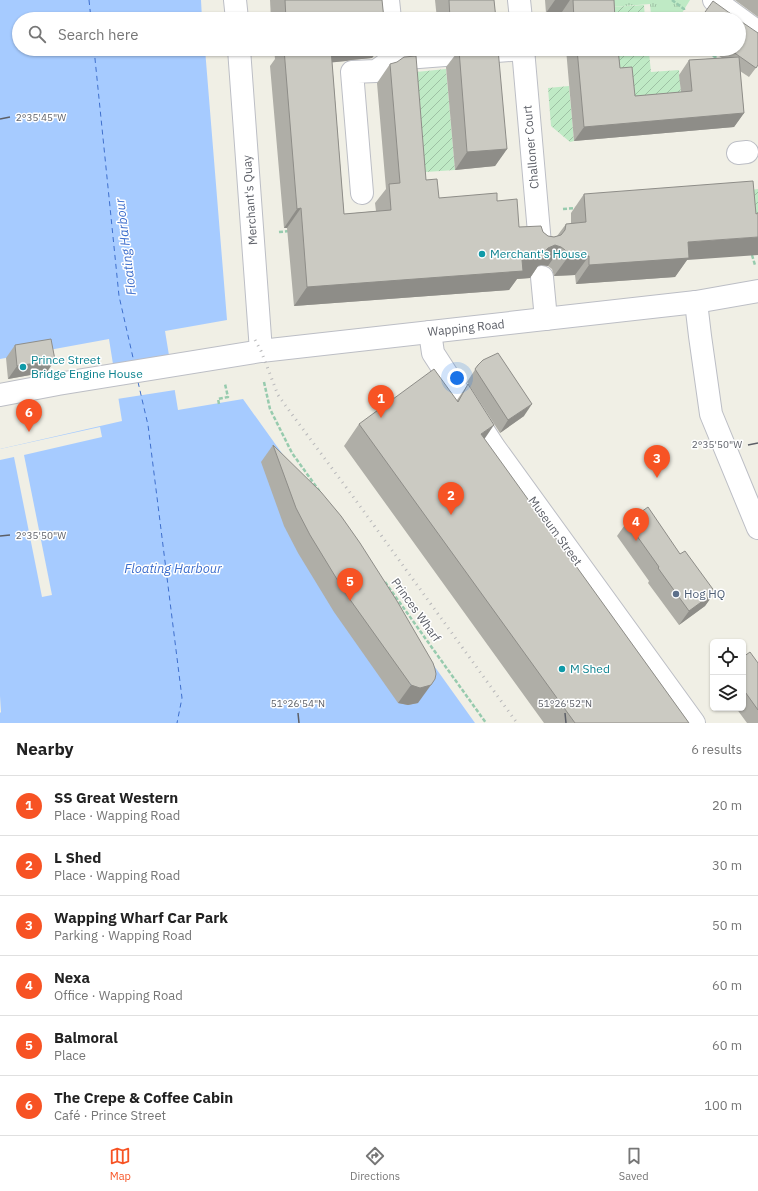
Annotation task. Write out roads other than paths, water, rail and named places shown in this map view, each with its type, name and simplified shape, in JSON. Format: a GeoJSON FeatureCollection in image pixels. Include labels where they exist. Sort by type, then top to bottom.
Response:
{"type":"FeatureCollection","features":[{"type":"Feature","properties":{"kind":"street"},"geometry":{"type":"LineString","coordinates":[[235,0],[236,12]]}},
{"type":"Feature","properties":{"kind":"street"},"geometry":{"type":"LineString","coordinates":[[388,0],[389,12]]}},
{"type":"Feature","properties":{"kind":"street"},"geometry":{"type":"LineString","coordinates":[[519,0],[520,12]]}},
{"type":"Feature","properties":{"kind":"street"},"geometry":{"type":"LineString","coordinates":[[714,0],[730,12]]}},
{"type":"Feature","properties":{"kind":"street"},"geometry":{"type":"LineString","coordinates":[[746,23],[758,32]]}},
{"type":"Feature","properties":{"kind":"street","name":"Merchant's Quay"},"geometry":{"type":"LineString","coordinates":[[240,56],[261,351]]}},
{"type":"Feature","properties":{"kind":"street"},"geometry":{"type":"LineString","coordinates":[[362,193],[352,72],[376,71],[391,56]]}},
{"type":"Feature","properties":{"kind":"street","name":"Challoner Court"},"geometry":{"type":"LineString","coordinates":[[524,56],[540,244]]}},
{"type":"Feature","properties":{"kind":"street"},"geometry":{"type":"LineString","coordinates":[[542,277],[546,319]]}},
{"type":"Feature","properties":{"kind":"street","name":"Wapping Road"},"geometry":{"type":"LineString","coordinates":[[0,395],[174,364],[261,351],[696,302],[758,291]]}},
{"type":"Feature","properties":{"kind":"street"},"geometry":{"type":"LineString","coordinates":[[696,302],[711,414],[758,528]]}},
{"type":"Feature","properties":{"kind":"street","name":"Museum Street"},"geometry":{"type":"LineString","coordinates":[[430,332],[433,353],[494,447],[694,723]]}},
{"type":"Feature","properties":{"kind":"water","name":"Floating Harbour"},"geometry":{"type":"Polygon","coordinates":[[[0,0],[201,0],[202,12],[12,12],[12,56],[206,56],[227,320],[165,331],[178,410],[243,399],[475,723],[0,723],[0,449],[122,421],[109,339],[0,359],[0,0]]]}},
{"type":"Feature","properties":{"kind":"railway"},"geometry":{"type":"LineString","coordinates":[[255,340],[261,351],[278,395],[517,723]]}},
{"type":"Feature","properties":{"kind":"place","name":"Merchant's House"},"geometry":{"type":"Point","coordinates":[482,254]}},
{"type":"Feature","properties":{"kind":"place","name":"Prince Street Bridge Engine House"},"geometry":{"type":"Point","coordinates":[23,367]}},
{"type":"Feature","properties":{"kind":"place","name":"SS Great Western"},"geometry":{"type":"Point","coordinates":[381,418]}},
{"type":"Feature","properties":{"kind":"place","name":"The Crepe & Coffee Cabin"},"geometry":{"type":"Point","coordinates":[29,432]}},
{"type":"Feature","properties":{"kind":"place","name":"Wapping Wharf Car Park"},"geometry":{"type":"Point","coordinates":[657,478]}},
{"type":"Feature","properties":{"kind":"place","name":"L Shed"},"geometry":{"type":"Point","coordinates":[451,515]}},
{"type":"Feature","properties":{"kind":"place","name":"Nexa"},"geometry":{"type":"Point","coordinates":[636,541]}},
{"type":"Feature","properties":{"kind":"place","name":"Hog HQ"},"geometry":{"type":"Point","coordinates":[676,594]}},
{"type":"Feature","properties":{"kind":"place","name":"Balmoral"},"geometry":{"type":"Point","coordinates":[350,601]}},
{"type":"Feature","properties":{"kind":"place","name":"M Shed"},"geometry":{"type":"Point","coordinates":[562,669]}}]}
